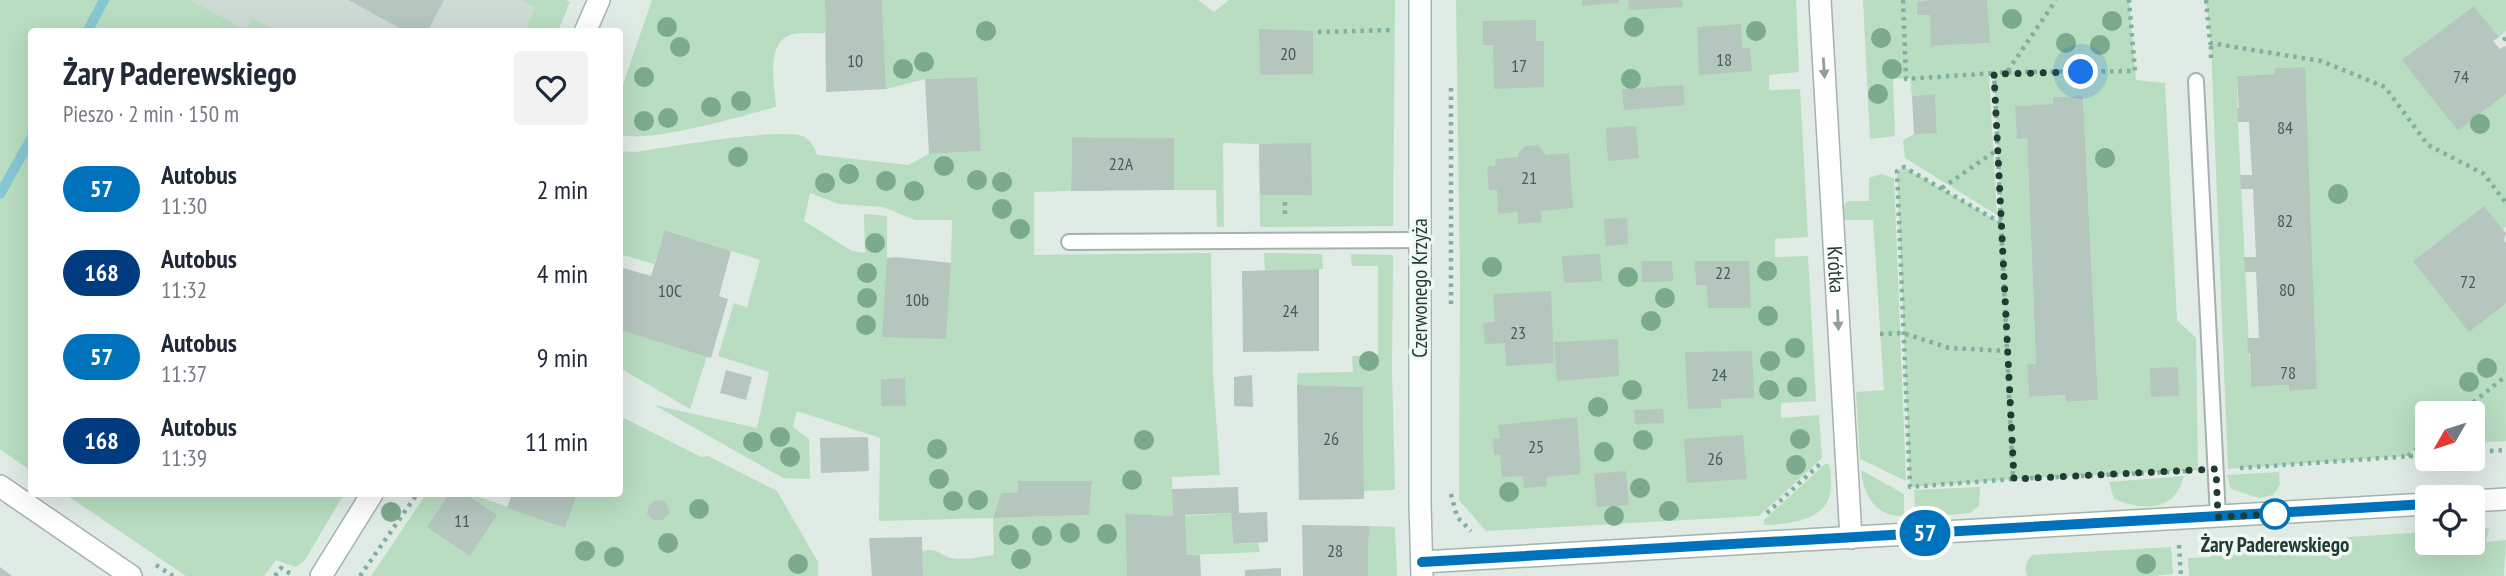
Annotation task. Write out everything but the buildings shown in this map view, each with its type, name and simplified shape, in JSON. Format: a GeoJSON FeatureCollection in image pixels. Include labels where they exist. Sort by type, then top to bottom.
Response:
{"type":"FeatureCollection","features":[{"type":"Feature","properties":{"kind":"street"},"geometry":{"type":"LineString","coordinates":[[587,28],[599,0]]}},
{"type":"Feature","properties":{"kind":"street","name":"Czerwonego Krzyża"},"geometry":{"type":"LineString","coordinates":[[1420,0],[1422,569]]}},
{"type":"Feature","properties":{"kind":"street","name":"Krótka"},"geometry":{"type":"LineString","coordinates":[[1820,0],[1851,538]]}},
{"type":"Feature","properties":{"kind":"street"},"geometry":{"type":"LineString","coordinates":[[0,486],[131,576]]}},
{"type":"Feature","properties":{"kind":"street"},"geometry":{"type":"LineString","coordinates":[[321,576],[370,497]]}},
{"type":"Feature","properties":{"kind":"street"},"geometry":{"type":"LineString","coordinates":[[2485,500],[2506,499]]}},
{"type":"Feature","properties":{"kind":"street"},"geometry":{"type":"LineString","coordinates":[[1422,569],[1851,538],[2415,505]]}},
{"type":"Feature","properties":{"kind":"lane"},"geometry":{"type":"LineString","coordinates":[[2196,81],[2222,469],[2218,517]]}},
{"type":"Feature","properties":{"kind":"lane"},"geometry":{"type":"LineString","coordinates":[[1069,242],[1420,240]]}},
{"type":"Feature","properties":{"kind":"path"},"geometry":{"type":"LineString","coordinates":[[1903,0],[1906,79],[2007,72],[2135,71],[2129,0]]}},
{"type":"Feature","properties":{"kind":"path"},"geometry":{"type":"LineString","coordinates":[[2014,479],[1994,74],[2007,72],[2056,0]]}},
{"type":"Feature","properties":{"kind":"path"},"geometry":{"type":"LineString","coordinates":[[2206,0],[2210,43],[2321,61],[2385,87],[2428,145],[2484,174],[2506,202]]}},
{"type":"Feature","properties":{"kind":"path"},"geometry":{"type":"LineString","coordinates":[[1318,32],[1395,30]]}},
{"type":"Feature","properties":{"kind":"path"},"geometry":{"type":"LineString","coordinates":[[1451,82],[1451,306]]}},
{"type":"Feature","properties":{"kind":"path"},"geometry":{"type":"LineString","coordinates":[[1942,188],[1997,150]]}},
{"type":"Feature","properties":{"kind":"path"},"geometry":{"type":"LineString","coordinates":[[2001,223],[1904,167],[1897,171],[1910,487],[2415,456]]}},
{"type":"Feature","properties":{"kind":"path"},"geometry":{"type":"LineString","coordinates":[[1880,334],[1903,333],[1950,348],[2008,351]]}},
{"type":"Feature","properties":{"kind":"path"},"geometry":{"type":"LineString","coordinates":[[2475,401],[2506,376]]}},
{"type":"Feature","properties":{"kind":"path"},"geometry":{"type":"LineString","coordinates":[[2407,456],[2415,450]]}},
{"type":"Feature","properties":{"kind":"path"},"geometry":{"type":"LineString","coordinates":[[2485,451],[2506,450]]}},
{"type":"Feature","properties":{"kind":"path"},"geometry":{"type":"LineString","coordinates":[[1451,493],[1457,517],[1471,531],[1481,534]]}},
{"type":"Feature","properties":{"kind":"path"},"geometry":{"type":"LineString","coordinates":[[360,576],[415,497]]}},
{"type":"Feature","properties":{"kind":"path"},"geometry":{"type":"LineString","coordinates":[[2178,539],[2181,576]]}},
{"type":"Feature","properties":{"kind":"path"},"geometry":{"type":"LineString","coordinates":[[275,576],[281,568],[294,576]]}},
{"type":"Feature","properties":{"kind":"shaded area"},"geometry":{"type":"Polygon","coordinates":[[[153,0],[558,0],[547,28],[205,28],[153,0]]]}},
{"type":"Feature","properties":{"kind":"green space"},"geometry":{"type":"Polygon","coordinates":[[[0,0],[190,0],[242,28],[28,28],[28,469],[0,449],[0,0]]]}},
{"type":"Feature","properties":{"kind":"green space"},"geometry":{"type":"Polygon","coordinates":[[[521,0],[570,2],[559,28],[526,28],[536,8],[521,0]]]}},
{"type":"Feature","properties":{"kind":"green space"},"geometry":{"type":"Polygon","coordinates":[[[652,0],[825,0],[825,33],[786,37],[776,50],[773,69],[776,107],[674,132],[623,135],[623,84],[652,0]]]}},
{"type":"Feature","properties":{"kind":"green space"},"geometry":{"type":"Polygon","coordinates":[[[882,0],[1198,0],[1214,12],[1229,0],[1395,0],[1393,226],[1260,227],[1259,144],[1223,143],[1224,227],[1217,227],[1216,190],[1174,190],[1174,138],[1072,137],[1071,191],[1034,192],[1034,255],[1211,253],[1213,373],[1220,475],[1172,477],[1173,516],[1125,515],[1127,576],[923,576],[922,552],[926,550],[958,559],[994,555],[993,518],[879,521],[880,438],[797,411],[793,427],[809,439],[810,479],[783,478],[654,405],[757,428],[769,372],[718,356],[734,303],[747,307],[760,260],[666,230],[654,264],[623,255],[623,151],[635,152],[774,134],[805,137],[817,155],[908,165],[929,154],[981,151],[977,77],[925,79],[886,89],[882,0]],[[810,193],[804,221],[852,251],[865,253],[864,214],[887,216],[887,258],[951,263],[952,220],[915,220],[883,207],[838,204],[810,193]],[[905,378],[881,379],[881,406],[906,406],[905,378]],[[1018,482],[1018,492],[1001,493],[993,518],[1089,515],[1092,482],[1018,482]]]}},
{"type":"Feature","properties":{"kind":"green space"},"geometry":{"type":"Polygon","coordinates":[[[1456,0],[1796,0],[1799,72],[1769,75],[1769,90],[1800,89],[1808,237],[1775,239],[1775,257],[1808,256],[1816,401],[1781,403],[1781,418],[1819,415],[1822,458],[1759,516],[1486,531],[1459,500],[1460,280],[1456,0]]]}},
{"type":"Feature","properties":{"kind":"green space"},"geometry":{"type":"Polygon","coordinates":[[[1863,0],[1929,0],[1917,2],[1917,15],[1930,15],[1932,46],[1989,43],[1987,0],[2129,0],[2136,80],[2165,83],[2177,320],[2196,338],[2198,470],[1910,487],[1897,171],[1904,167],[2001,223],[1994,74],[1989,74],[1997,215],[1905,158],[1903,140],[1914,134],[1937,132],[1935,94],[1912,96],[1910,78],[1893,79],[1895,136],[1870,139],[1863,0]],[[2083,96],[2053,97],[2053,104],[2016,106],[2017,138],[2027,138],[2036,364],[2027,364],[2029,397],[2066,395],[2067,402],[2098,400],[2083,96]]]}},
{"type":"Feature","properties":{"kind":"green space"},"geometry":{"type":"Polygon","coordinates":[[[2206,0],[2506,0],[2506,31],[2499,37],[2474,6],[2403,60],[2458,131],[2506,94],[2506,227],[2503,229],[2484,206],[2413,261],[2506,303],[2506,441],[2485,442],[2485,401],[2415,401],[2415,449],[2407,456],[2228,469],[2211,46],[2206,0]],[[2304,67],[2276,68],[2275,74],[2237,76],[2251,387],[2289,385],[2290,391],[2317,389],[2304,67]]]}},
{"type":"Feature","properties":{"kind":"green space"},"geometry":{"type":"Polygon","coordinates":[[[252,18],[273,28],[247,28],[252,18]]]}},
{"type":"Feature","properties":{"kind":"green space"},"geometry":{"type":"Polygon","coordinates":[[[1881,174],[1894,178],[1906,481],[1860,459],[1856,392],[1884,390],[1873,220],[1844,220],[1843,206],[1848,201],[1869,201],[1869,178],[1881,174]]]}},
{"type":"Feature","properties":{"kind":"green space"},"geometry":{"type":"Polygon","coordinates":[[[1264,253],[1322,254],[1323,269],[1265,270],[1264,253]]]}},
{"type":"Feature","properties":{"kind":"green space"},"geometry":{"type":"Polygon","coordinates":[[[1351,254],[1393,255],[1395,490],[1364,491],[1363,387],[1297,385],[1298,373],[1353,372],[1352,356],[1378,355],[1378,266],[1352,266],[1351,254]]]}},
{"type":"Feature","properties":{"kind":"green space"},"geometry":{"type":"Polygon","coordinates":[[[623,331],[707,356],[690,409],[623,370],[623,331]]]}},
{"type":"Feature","properties":{"kind":"green space"},"geometry":{"type":"Polygon","coordinates":[[[624,418],[701,457],[708,456],[777,491],[818,562],[818,576],[371,576],[424,497],[480,497],[565,528],[575,497],[623,497],[624,418]]]}},
{"type":"Feature","properties":{"kind":"green space"},"geometry":{"type":"Polygon","coordinates":[[[1828,464],[1831,472],[1830,493],[1819,511],[1800,521],[1764,525],[1764,520],[1828,464]]]}},
{"type":"Feature","properties":{"kind":"green space"},"geometry":{"type":"Polygon","coordinates":[[[1861,470],[1904,494],[1904,516],[1878,509],[1868,496],[1861,470]]]}},
{"type":"Feature","properties":{"kind":"green space"},"geometry":{"type":"Polygon","coordinates":[[[2279,472],[2280,485],[2273,495],[2259,498],[2231,489],[2227,475],[2279,472]]]}},
{"type":"Feature","properties":{"kind":"green space"},"geometry":{"type":"Polygon","coordinates":[[[2184,476],[2171,499],[2156,506],[2139,506],[2114,499],[2109,482],[2184,476]]]}},
{"type":"Feature","properties":{"kind":"green space"},"geometry":{"type":"Polygon","coordinates":[[[1980,487],[1979,506],[1970,513],[1916,518],[1914,490],[1980,487]]]}},
{"type":"Feature","properties":{"kind":"green space"},"geometry":{"type":"Polygon","coordinates":[[[69,497],[342,497],[305,560],[296,567],[276,560],[264,576],[186,576],[69,497]]]}},
{"type":"Feature","properties":{"kind":"green space"},"geometry":{"type":"Polygon","coordinates":[[[1231,513],[1233,544],[1258,543],[1260,552],[1187,555],[1185,516],[1231,513]]]}},
{"type":"Feature","properties":{"kind":"green space"},"geometry":{"type":"Polygon","coordinates":[[[1369,526],[1395,527],[1397,576],[1368,576],[1369,526]]]}},
{"type":"Feature","properties":{"kind":"green space"},"geometry":{"type":"Polygon","coordinates":[[[2485,528],[2489,528],[2486,542],[2506,540],[2504,576],[2189,576],[2188,558],[2211,557],[2210,546],[2415,533],[2415,555],[2485,555],[2485,528]]]}},
{"type":"Feature","properties":{"kind":"green space"},"geometry":{"type":"Polygon","coordinates":[[[2171,547],[2173,574],[2027,576],[2026,573],[2026,565],[2032,555],[2171,547]]]}},
{"type":"Feature","properties":{"kind":"waterway"},"geometry":{"type":"LineString","coordinates":[[89,28],[104,0]]}},
{"type":"Feature","properties":{"kind":"waterway"},"geometry":{"type":"LineString","coordinates":[[0,194],[28,144]]}},
{"type":"Feature","properties":{"kind":"bus line","name":"57"},"geometry":{"type":"LineString","coordinates":[[1422,562],[2415,505]]}},
{"type":"Feature","properties":{"kind":"place","name":"Żary Paderewskiego"},"geometry":{"type":"Point","coordinates":[2275,514]}},
{"type":"Feature","properties":{"kind":"route"},"geometry":{"type":"LineString","coordinates":[[2081,72],[1994,74],[2014,479],[2216,469],[2218,517],[2275,514]]}}]}
